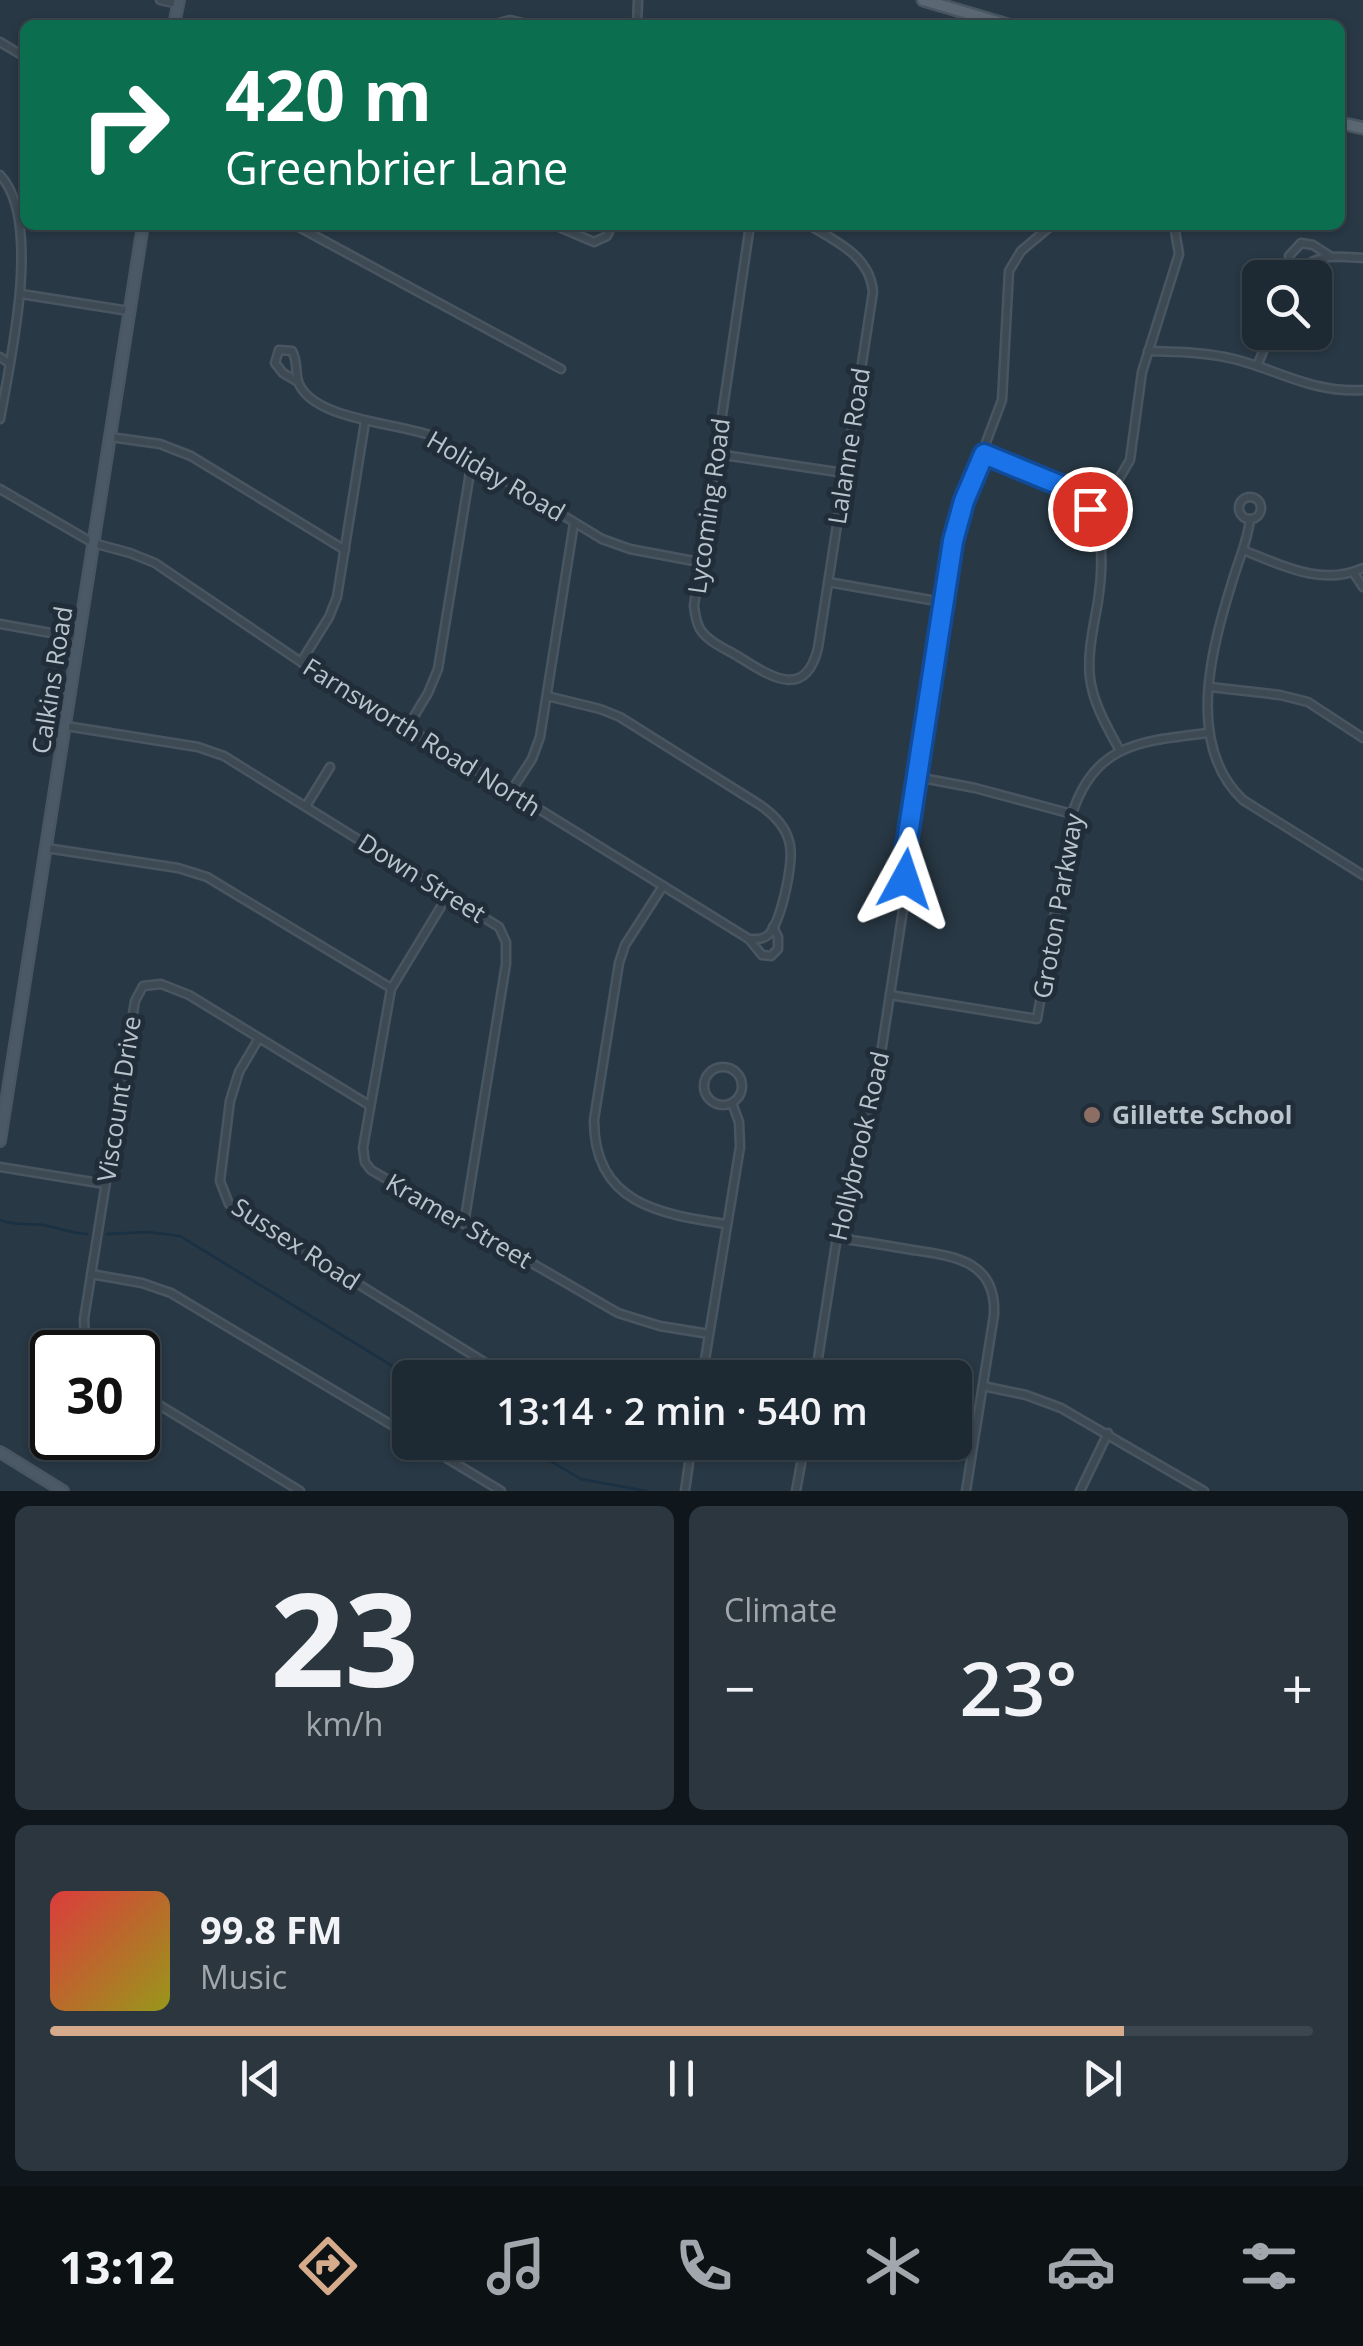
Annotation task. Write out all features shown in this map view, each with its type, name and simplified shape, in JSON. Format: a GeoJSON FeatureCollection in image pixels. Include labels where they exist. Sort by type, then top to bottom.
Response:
{"type":"FeatureCollection","features":[{"type":"Feature","properties":{"kind":"main road"},"geometry":{"type":"LineString","coordinates":[[923,0],[991,20]]}},
{"type":"Feature","properties":{"kind":"main road","name":"Calkins Road"},"geometry":{"type":"LineString","coordinates":[[0,1142],[142,230]]}},
{"type":"Feature","properties":{"kind":"main road"},"geometry":{"type":"LineString","coordinates":[[0,1452],[63,1491]]}},
{"type":"Feature","properties":{"kind":"street"},"geometry":{"type":"LineString","coordinates":[[160,0],[178,2]]}},
{"type":"Feature","properties":{"kind":"street"},"geometry":{"type":"LineString","coordinates":[[0,175],[13,198],[22,254],[21,294],[0,420]]}},
{"type":"Feature","properties":{"kind":"street"},"geometry":{"type":"LineString","coordinates":[[304,230],[561,370]]}},
{"type":"Feature","properties":{"kind":"street"},"geometry":{"type":"LineString","coordinates":[[566,230],[594,242],[608,236],[610,230]]}},
{"type":"Feature","properties":{"kind":"street","name":"Lycoming Road"},"geometry":{"type":"LineString","coordinates":[[749,230],[699,562],[694,606],[699,628],[769,675],[786,680],[804,675],[815,660],[828,582]]}},
{"type":"Feature","properties":{"kind":"street","name":"Lalanne Road"},"geometry":{"type":"LineString","coordinates":[[817,230],[859,258],[872,282],[828,582]]}},
{"type":"Feature","properties":{"kind":"street","name":"Hollybrook Road"},"geometry":{"type":"LineString","coordinates":[[818,1360],[846,1188],[873,1098],[903,910],[906,848],[942,602],[958,521],[1004,389],[1010,271],[1021,251],[1046,230]]}},
{"type":"Feature","properties":{"kind":"street"},"geometry":{"type":"LineString","coordinates":[[1090,509],[1113,489],[1127,468],[1148,351],[1178,254],[1175,230]]}},
{"type":"Feature","properties":{"kind":"street"},"geometry":{"type":"LineString","coordinates":[[1290,260],[1301,242],[1330,256]]}},
{"type":"Feature","properties":{"kind":"street"},"geometry":{"type":"LineString","coordinates":[[1312,260],[1330,256],[1363,258]]}},
{"type":"Feature","properties":{"kind":"street"},"geometry":{"type":"LineString","coordinates":[[21,294],[129,311]]}},
{"type":"Feature","properties":{"kind":"street","name":"Holiday Road"},"geometry":{"type":"LineString","coordinates":[[298,382],[297,359],[292,352],[280,350],[275,363],[278,369],[323,404],[365,422],[420,431],[616,545],[699,562]]}},
{"type":"Feature","properties":{"kind":"street"},"geometry":{"type":"LineString","coordinates":[[1257,366],[1263,350]]}},
{"type":"Feature","properties":{"kind":"street"},"geometry":{"type":"LineString","coordinates":[[1148,351],[1219,356],[1299,383],[1332,390],[1363,390]]}},
{"type":"Feature","properties":{"kind":"street"},"geometry":{"type":"LineString","coordinates":[[0,358],[9,363]]}},
{"type":"Feature","properties":{"kind":"street"},"geometry":{"type":"LineString","coordinates":[[301,662],[332,610],[365,422]]}},
{"type":"Feature","properties":{"kind":"street"},"geometry":{"type":"LineString","coordinates":[[110,437],[160,444],[191,456],[345,550]]}},
{"type":"Feature","properties":{"kind":"street"},"geometry":{"type":"LineString","coordinates":[[717,454],[844,473]]}},
{"type":"Feature","properties":{"kind":"street"},"geometry":{"type":"LineString","coordinates":[[984,454],[1062,486],[1090,509],[1098,523],[1104,555],[1090,679],[1119,749],[1208,733]]}},
{"type":"Feature","properties":{"kind":"street"},"geometry":{"type":"LineString","coordinates":[[407,728],[428,694],[438,668],[472,460]]}},
{"type":"Feature","properties":{"kind":"street","name":"Farnsworth Road North"},"geometry":{"type":"LineString","coordinates":[[0,488],[93,543],[154,563],[301,662],[748,939]]}},
{"type":"Feature","properties":{"kind":"street"},"geometry":{"type":"LineString","coordinates":[[1250,519],[1225,605],[1210,687],[1208,733],[1220,770],[1243,800],[1363,875]]}},
{"type":"Feature","properties":{"kind":"street"},"geometry":{"type":"LineString","coordinates":[[512,791],[535,753],[574,522]]}},
{"type":"Feature","properties":{"kind":"street"},"geometry":{"type":"LineString","coordinates":[[1242,550],[1310,574],[1331,576],[1363,568]]}},
{"type":"Feature","properties":{"kind":"street"},"geometry":{"type":"LineString","coordinates":[[1353,572],[1363,588]]}},
{"type":"Feature","properties":{"kind":"street"},"geometry":{"type":"LineString","coordinates":[[828,582],[942,602]]}},
{"type":"Feature","properties":{"kind":"street"},"geometry":{"type":"LineString","coordinates":[[0,624],[79,638]]}},
{"type":"Feature","properties":{"kind":"street"},"geometry":{"type":"LineString","coordinates":[[1210,687],[1308,702],[1363,738]]}},
{"type":"Feature","properties":{"kind":"street"},"geometry":{"type":"LineString","coordinates":[[547,696],[600,708],[620,718],[770,812],[785,830],[792,858],[773,927],[763,938],[748,939],[756,952],[771,956],[779,942],[773,927]]}},
{"type":"Feature","properties":{"kind":"street","name":"Down Street"},"geometry":{"type":"LineString","coordinates":[[66,726],[209,750],[496,924],[507,948],[464,1224]]}},
{"type":"Feature","properties":{"kind":"street","name":"Groton Parkway"},"geometry":{"type":"LineString","coordinates":[[890,995],[1037,1019],[1072,814],[1090,776],[1119,749]]}},
{"type":"Feature","properties":{"kind":"street"},"geometry":{"type":"LineString","coordinates":[[306,806],[330,766]]}},
{"type":"Feature","properties":{"kind":"street"},"geometry":{"type":"LineString","coordinates":[[917,777],[1072,814]]}},
{"type":"Feature","properties":{"kind":"street"},"geometry":{"type":"LineString","coordinates":[[46,848],[200,874],[391,988]]}},
{"type":"Feature","properties":{"kind":"street"},"geometry":{"type":"LineString","coordinates":[[663,886],[625,945],[619,963],[594,1120],[596,1142],[608,1174],[632,1199],[663,1214],[726,1224]]}},
{"type":"Feature","properties":{"kind":"street","name":"Kramer Street"},"geometry":{"type":"LineString","coordinates":[[448,894],[391,988],[363,1148],[367,1167],[618,1312],[660,1326],[709,1334]]}},
{"type":"Feature","properties":{"kind":"street","name":"Viscount Drive"},"geometry":{"type":"LineString","coordinates":[[84,1330],[135,1001],[143,986],[155,983],[174,988],[370,1106]]}},
{"type":"Feature","properties":{"kind":"street","name":"Sussex Road"},"geometry":{"type":"LineString","coordinates":[[258,1038],[239,1072],[230,1101],[220,1181],[228,1204],[481,1360]]}},
{"type":"Feature","properties":{"kind":"street"},"geometry":{"type":"LineString","coordinates":[[717,1068],[729,1068],[739,1076],[742,1088],[732,1103],[719,1105],[705,1094],[704,1081],[717,1068]]}},
{"type":"Feature","properties":{"kind":"street"},"geometry":{"type":"LineString","coordinates":[[705,1360],[740,1147],[739,1122],[732,1103]]}},
{"type":"Feature","properties":{"kind":"street"},"geometry":{"type":"LineString","coordinates":[[0,1167],[105,1184]]}},
{"type":"Feature","properties":{"kind":"street"},"geometry":{"type":"LineString","coordinates":[[837,1238],[954,1257],[980,1271],[992,1291],[994,1306],[966,1491]]}},
{"type":"Feature","properties":{"kind":"street"},"geometry":{"type":"LineString","coordinates":[[91,1274],[142,1283],[171,1293],[392,1425]]}},
{"type":"Feature","properties":{"kind":"street"},"geometry":{"type":"LineString","coordinates":[[983,1386],[1049,1402],[1204,1491]]}},
{"type":"Feature","properties":{"kind":"street"},"geometry":{"type":"LineString","coordinates":[[160,1405],[300,1491]]}},
{"type":"Feature","properties":{"kind":"street"},"geometry":{"type":"LineString","coordinates":[[1080,1491],[1108,1433]]}},
{"type":"Feature","properties":{"kind":"street"},"geometry":{"type":"LineString","coordinates":[[449,1460],[500,1491]]}},
{"type":"Feature","properties":{"kind":"street"},"geometry":{"type":"LineString","coordinates":[[685,1491],[688,1460]]}},
{"type":"Feature","properties":{"kind":"street"},"geometry":{"type":"LineString","coordinates":[[796,1491],[802,1460]]}},
{"type":"Feature","properties":{"kind":"waterway"},"geometry":{"type":"LineString","coordinates":[[0,1220],[87,1234]]}},
{"type":"Feature","properties":{"kind":"waterway"},"geometry":{"type":"LineString","coordinates":[[107,1234],[147,1232],[180,1236],[392,1366]]}},
{"type":"Feature","properties":{"kind":"waterway"},"geometry":{"type":"LineString","coordinates":[[549,1460],[581,1479],[646,1491]]}},
{"type":"Feature","properties":{"kind":"place","name":"Gillette School"},"geometry":{"type":"Point","coordinates":[1092,1115]}},
{"type":"Feature","properties":{"kind":"route"},"geometry":{"type":"LineString","coordinates":[[905,879],[906,848],[953,541],[964,501],[984,454],[1062,486],[1090,509]]}}]}
